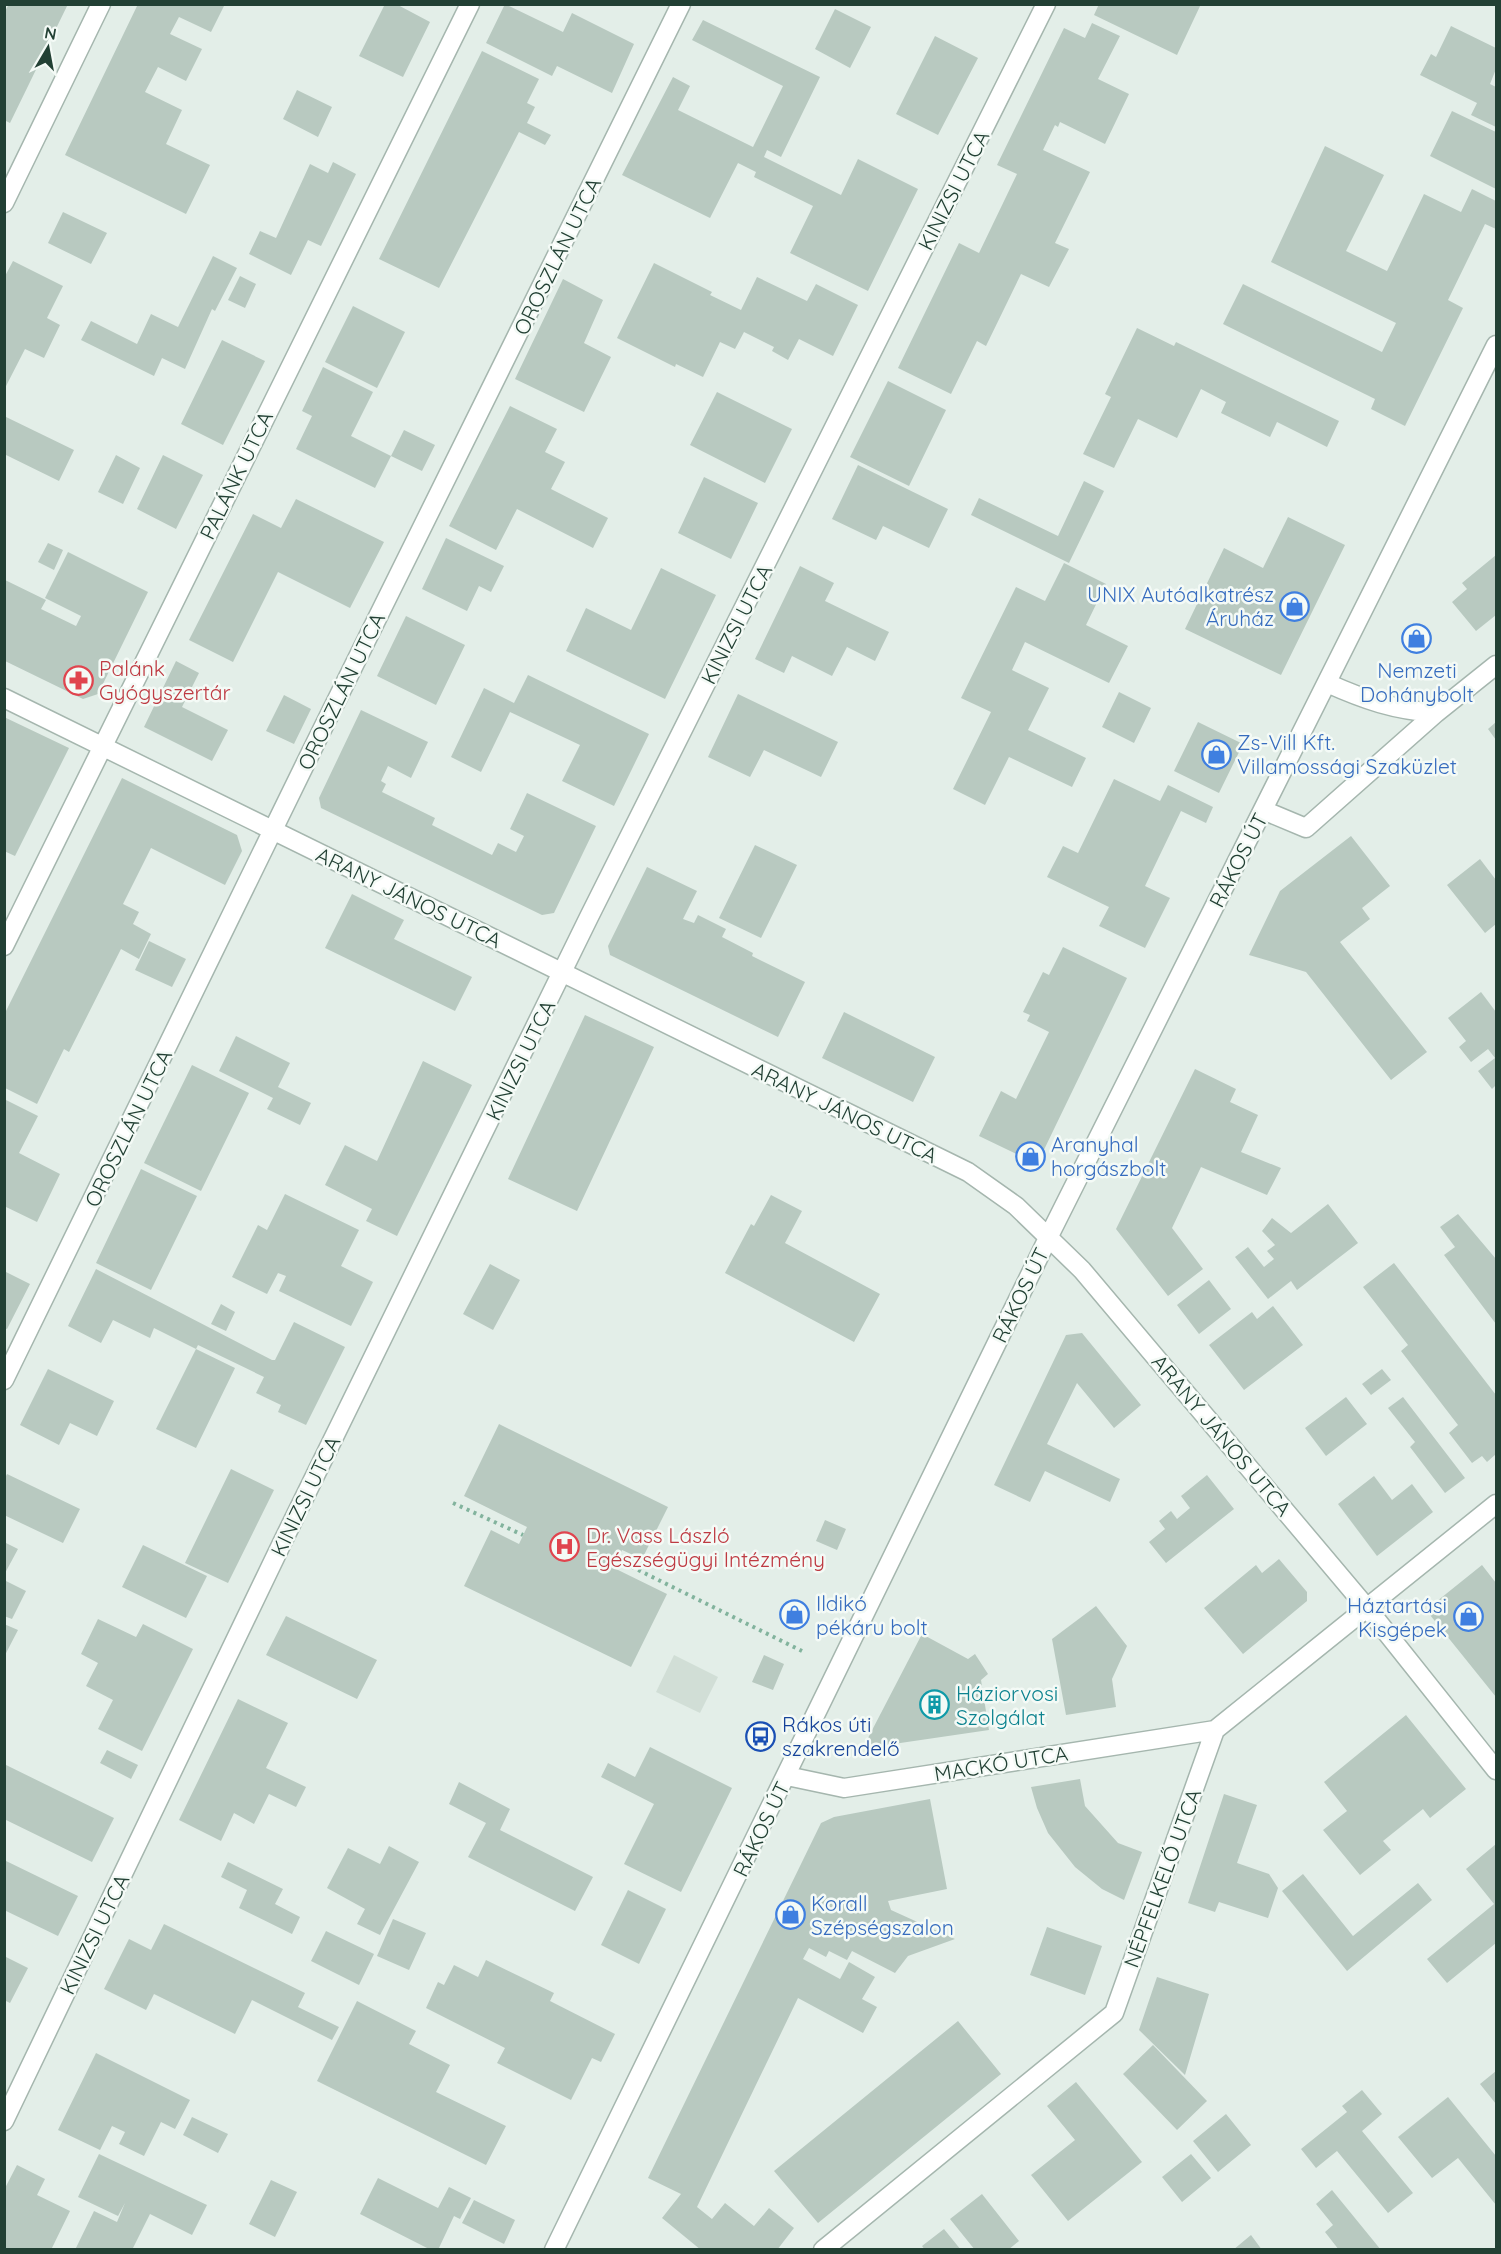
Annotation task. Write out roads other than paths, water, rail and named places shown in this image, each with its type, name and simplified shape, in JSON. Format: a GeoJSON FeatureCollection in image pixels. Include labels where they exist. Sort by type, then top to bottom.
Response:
{"type":"FeatureCollection","features":[{"type":"Feature","properties":{"kind":"street"},"geometry":{"type":"LineString","coordinates":[[4,203],[101,4]]}},
{"type":"Feature","properties":{"kind":"street","name":"PALÁNK UTCA"},"geometry":{"type":"LineString","coordinates":[[4,946],[470,4]]}},
{"type":"Feature","properties":{"kind":"street","name":"OROSZLÁN UTCA"},"geometry":{"type":"LineString","coordinates":[[4,1380],[681,4]]}},
{"type":"Feature","properties":{"kind":"street","name":"KINIZSI UTCA"},"geometry":{"type":"LineString","coordinates":[[4,2121],[282,1543],[562,973],[1046,4]]}},
{"type":"Feature","properties":{"kind":"street","name":"RÁKOS ÚT"},"geometry":{"type":"LineString","coordinates":[[554,2250],[1049,1236],[1497,345]]}},
{"type":"Feature","properties":{"kind":"street"},"geometry":{"type":"LineString","coordinates":[[1263,810],[1306,828],[1436,713],[1497,665]]}},
{"type":"Feature","properties":{"kind":"street"},"geometry":{"type":"LineString","coordinates":[[1327,683],[1380,705],[1404,711],[1436,713]]}},
{"type":"Feature","properties":{"kind":"street","name":"ARANY JÁNOS UTCA"},"geometry":{"type":"LineString","coordinates":[[4,698],[968,1172],[1016,1206],[1049,1236],[1098,1288],[1367,1608],[1497,1770]]}},
{"type":"Feature","properties":{"kind":"street"},"geometry":{"type":"LineString","coordinates":[[1215,1730],[1497,1504]]}},
{"type":"Feature","properties":{"kind":"street","name":"MACKÓ UTCA"},"geometry":{"type":"LineString","coordinates":[[787,1776],[844,1788],[1215,1730]]}},
{"type":"Feature","properties":{"kind":"street","name":"NÉPFELKELŐ UTCA"},"geometry":{"type":"LineString","coordinates":[[823,2250],[1114,2013],[1215,1730]]}},
{"type":"Feature","properties":{"kind":"place","name":"UNIX Autóalkatrész Áruház"},"geometry":{"type":"Point","coordinates":[1295,606]}},
{"type":"Feature","properties":{"kind":"place","name":"Nemzeti Dohánybolt"},"geometry":{"type":"Point","coordinates":[1417,639]}},
{"type":"Feature","properties":{"kind":"place","name":"Palánk Gyógyszertár"},"geometry":{"type":"Point","coordinates":[78,680]}},
{"type":"Feature","properties":{"kind":"place","name":"Zs-Vill Kft. Villamossági Szaküzlet"},"geometry":{"type":"Point","coordinates":[1216,754]}},
{"type":"Feature","properties":{"kind":"place","name":"Aranyhal horgászbolt"},"geometry":{"type":"Point","coordinates":[1030,1156]}},
{"type":"Feature","properties":{"kind":"place","name":"Dr. Vass László Egészségügyi Intézmény"},"geometry":{"type":"Point","coordinates":[565,1547]}},
{"type":"Feature","properties":{"kind":"place","name":"Ildikó pékáru bolt"},"geometry":{"type":"Point","coordinates":[795,1615]}},
{"type":"Feature","properties":{"kind":"place","name":"Háztartási Kisgépek"},"geometry":{"type":"Point","coordinates":[1468,1617]}},
{"type":"Feature","properties":{"kind":"place","name":"Háziorvosi Szolgálat"},"geometry":{"type":"Point","coordinates":[935,1705]}},
{"type":"Feature","properties":{"kind":"place","name":"Rákos úti szakrendelő"},"geometry":{"type":"Point","coordinates":[761,1736]}},
{"type":"Feature","properties":{"kind":"place","name":"Korall Szépségszalon"},"geometry":{"type":"Point","coordinates":[790,1915]}}]}
